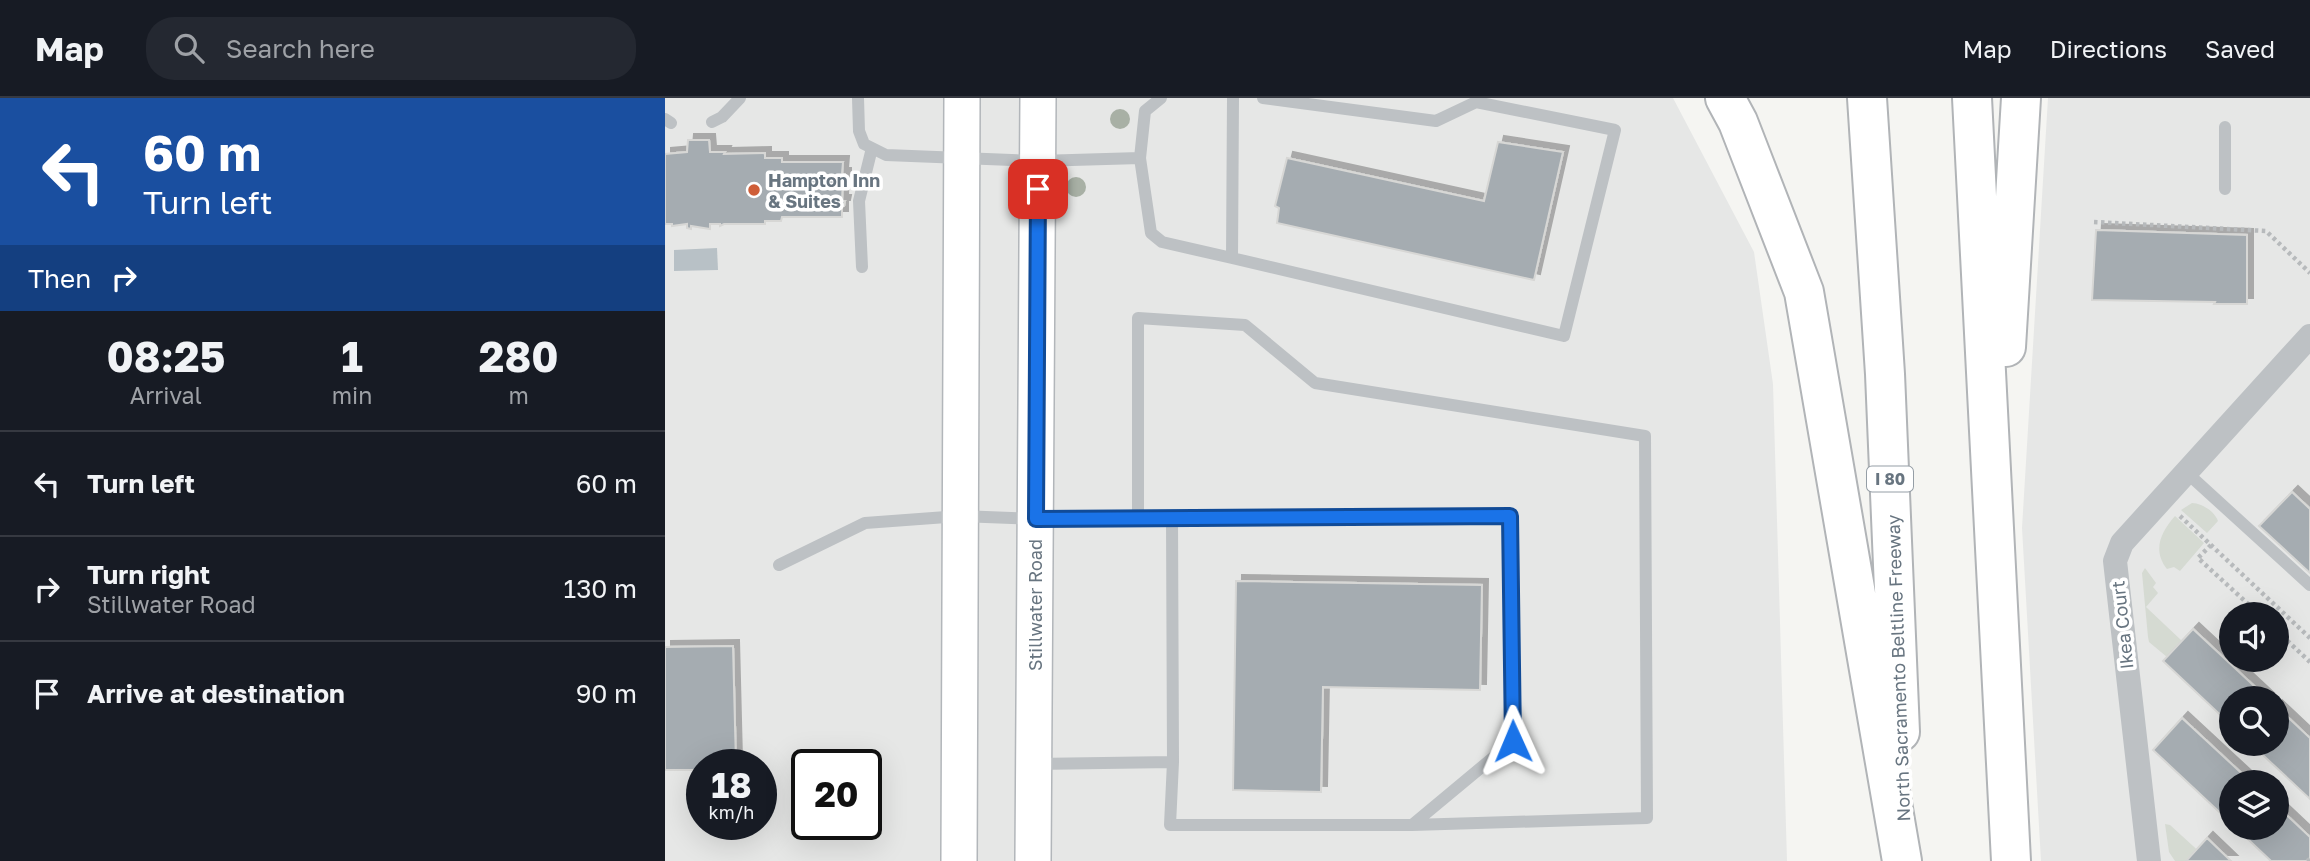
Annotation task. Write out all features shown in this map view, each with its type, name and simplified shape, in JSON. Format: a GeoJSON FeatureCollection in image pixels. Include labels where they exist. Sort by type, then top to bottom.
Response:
{"type":"FeatureCollection","features":[{"type":"Feature","properties":{"kind":"highway"},"geometry":{"type":"LineString","coordinates":[[1725,98],[1738,122],[1804,292],[1904,861]]}},
{"type":"Feature","properties":{"kind":"highway","name":"North Sacramento Beltline Freeway"},"geometry":{"type":"LineString","coordinates":[[1867,98],[1885,374],[1904,861]]}},
{"type":"Feature","properties":{"kind":"highway"},"geometry":{"type":"LineString","coordinates":[[1972,98],[2011,861]]}},
{"type":"Feature","properties":{"kind":"highway"},"geometry":{"type":"LineString","coordinates":[[1994,534],[2021,98]]}},
{"type":"Feature","properties":{"kind":"street"},"geometry":{"type":"LineString","coordinates":[[959,861],[962,98]]}},
{"type":"Feature","properties":{"kind":"street","name":"Stillwater Road"},"geometry":{"type":"LineString","coordinates":[[1034,861],[1038,98]]}},
{"type":"Feature","properties":{"kind":"street","name":"Ikea Court"},"geometry":{"type":"LineString","coordinates":[[2149,861],[2115,561],[2122,543],[2310,336]]}},
{"type":"Feature","properties":{"kind":"lane"},"geometry":{"type":"LineString","coordinates":[[712,122],[722,117],[740,98]]}},
{"type":"Feature","properties":{"kind":"lane"},"geometry":{"type":"LineString","coordinates":[[858,98],[859,131],[864,144],[885,155],[1038,161],[1140,158]]}},
{"type":"Feature","properties":{"kind":"lane"},"geometry":{"type":"LineString","coordinates":[[1161,98],[1146,111],[1140,158],[1151,233],[1161,242],[1564,336],[1615,130],[1476,102],[1436,121],[1263,98]]}},
{"type":"Feature","properties":{"kind":"lane"},"geometry":{"type":"LineString","coordinates":[[1232,258],[1233,98]]}},
{"type":"Feature","properties":{"kind":"lane"},"geometry":{"type":"LineString","coordinates":[[2225,127],[2225,189]]}},
{"type":"Feature","properties":{"kind":"lane"},"geometry":{"type":"LineString","coordinates":[[862,267],[859,201],[872,148]]}},
{"type":"Feature","properties":{"kind":"lane"},"geometry":{"type":"LineString","coordinates":[[1138,519],[1138,318],[1245,325],[1315,383],[1645,436],[1647,818],[1412,825],[1170,825],[1173,762],[1173,519]]}},
{"type":"Feature","properties":{"kind":"lane"},"geometry":{"type":"LineString","coordinates":[[2186,472],[2310,585]]}},
{"type":"Feature","properties":{"kind":"lane"},"geometry":{"type":"LineString","coordinates":[[779,565],[865,523],[960,516],[1036,519],[1510,516],[1513,741],[1412,825]]}},
{"type":"Feature","properties":{"kind":"lane"},"geometry":{"type":"LineString","coordinates":[[1034,764],[1173,762]]}},
{"type":"Feature","properties":{"kind":"path"},"geometry":{"type":"LineString","coordinates":[[2094,222],[2266,231],[2310,273]]}},
{"type":"Feature","properties":{"kind":"path"},"geometry":{"type":"LineString","coordinates":[[2179,515],[2310,638]]}},
{"type":"Feature","properties":{"kind":"path"},"geometry":{"type":"LineString","coordinates":[[2211,545],[2198,558],[2246,602]]}},
{"type":"Feature","properties":{"kind":"path"},"geometry":{"type":"LineString","coordinates":[[2289,642],[2310,662]]}},
{"type":"Feature","properties":{"kind":"shaded area"},"geometry":{"type":"Polygon","coordinates":[[[665,98],[1673,98],[1754,252],[1773,384],[1787,861],[665,861],[665,98]]]}},
{"type":"Feature","properties":{"kind":"shaded area"},"geometry":{"type":"Polygon","coordinates":[[[2048,98],[2310,98],[2310,861],[2041,861],[2022,528],[2048,98]]]}},
{"type":"Feature","properties":{"kind":"shaded area"},"geometry":{"type":"Polygon","coordinates":[[[717,248],[718,270],[674,271],[674,250],[717,248]]]}},
{"type":"Feature","properties":{"kind":"shaded area"},"geometry":{"type":"Polygon","coordinates":[[[2192,503],[2204,506],[2218,521],[2207,533],[2181,510],[2192,503]]]}},
{"type":"Feature","properties":{"kind":"shaded area"},"geometry":{"type":"Polygon","coordinates":[[[2175,516],[2204,543],[2180,571],[2174,567],[2167,569],[2162,562],[2159,548],[2162,535],[2175,516]]]}},
{"type":"Feature","properties":{"kind":"shaded area"},"geometry":{"type":"Polygon","coordinates":[[[2145,568],[2156,583],[2153,587],[2158,593],[2146,607],[2182,641],[2167,657],[2149,642],[2142,573],[2145,568]]]}},
{"type":"Feature","properties":{"kind":"shaded area"},"geometry":{"type":"Polygon","coordinates":[[[2165,824],[2170,825],[2204,856],[2200,861],[2175,861],[2169,852],[2165,824]]]}},
{"type":"Feature","properties":{"kind":"building","name":"Hampton Inn & Suites"},"geometry":{"type":"Polygon","coordinates":[[[688,140],[709,140],[710,152],[725,152],[724,154],[765,153],[765,158],[782,158],[782,162],[843,162],[842,174],[845,174],[845,179],[843,178],[842,201],[845,201],[842,217],[782,217],[781,221],[765,221],[765,224],[710,224],[710,229],[691,226],[691,229],[687,228],[687,224],[665,224],[665,154],[687,152],[688,140]]]}},
{"type":"Feature","properties":{"kind":"building"},"geometry":{"type":"Polygon","coordinates":[[[1498,142],[1563,152],[1534,280],[1277,223],[1279,208],[1275,206],[1287,158],[1484,201],[1498,142]]]}},
{"type":"Feature","properties":{"kind":"building"},"geometry":{"type":"Polygon","coordinates":[[[2096,230],[2247,235],[2247,304],[2092,300],[2096,230]]]}},
{"type":"Feature","properties":{"kind":"building"},"geometry":{"type":"Polygon","coordinates":[[[2292,492],[2310,509],[2310,573],[2259,526],[2292,492]]]}},
{"type":"Feature","properties":{"kind":"building"},"geometry":{"type":"Polygon","coordinates":[[[1236,581],[1482,585],[1480,690],[1323,687],[1321,792],[1233,790],[1236,581]]]}},
{"type":"Feature","properties":{"kind":"building"},"geometry":{"type":"Polygon","coordinates":[[[2193,629],[2219,653],[2219,672],[2239,672],[2254,686],[2219,686],[2219,714],[2163,661],[2193,629]]]}},
{"type":"Feature","properties":{"kind":"building"},"geometry":{"type":"Polygon","coordinates":[[[733,646],[736,749],[686,749],[686,770],[665,770],[665,647],[733,646]]]}},
{"type":"Feature","properties":{"kind":"building"},"geometry":{"type":"Polygon","coordinates":[[[2182,718],[2219,752],[2219,756],[2223,756],[2238,770],[2219,770],[2219,812],[2153,750],[2182,718]]]}},
{"type":"Feature","properties":{"kind":"building"},"geometry":{"type":"Polygon","coordinates":[[[2289,718],[2310,738],[2310,799],[2289,779],[2289,770],[2279,770],[2264,756],[2289,756],[2289,718]]]}},
{"type":"Feature","properties":{"kind":"building"},"geometry":{"type":"Polygon","coordinates":[[[2289,817],[2310,837],[2310,861],[2271,861],[2249,840],[2289,840],[2289,817]]]}},
{"type":"Feature","properties":{"kind":"building"},"geometry":{"type":"Polygon","coordinates":[[[2207,838],[2231,861],[2186,861],[2207,838]]]}},
{"type":"Feature","properties":{"kind":"place","name":"Hampton Inn & Suites"},"geometry":{"type":"Point","coordinates":[754,190]}},
{"type":"Feature","properties":{"kind":"route"},"geometry":{"type":"LineString","coordinates":[[1038,189],[1036,519],[1510,516],[1513,741]]}}]}
